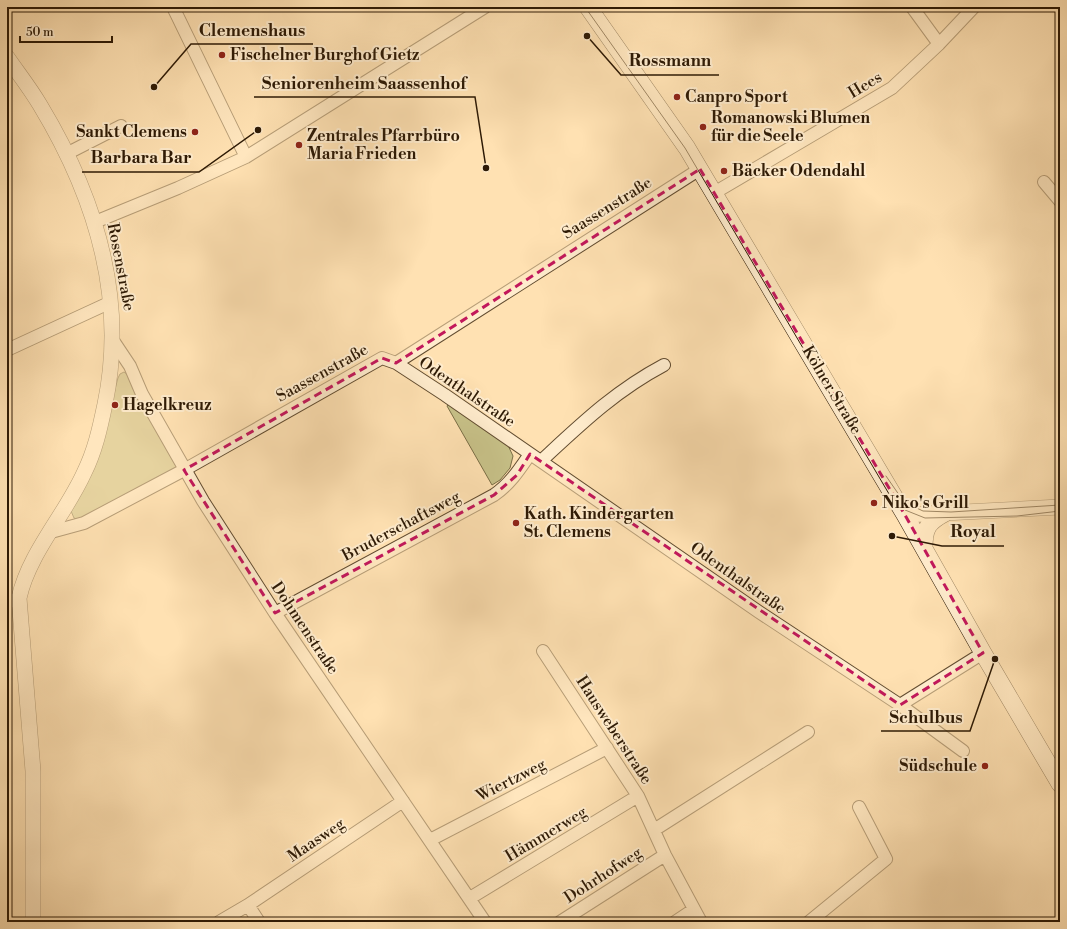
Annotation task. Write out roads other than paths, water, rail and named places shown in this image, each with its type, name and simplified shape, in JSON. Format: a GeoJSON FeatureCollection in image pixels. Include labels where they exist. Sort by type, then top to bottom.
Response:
{"type":"FeatureCollection","features":[{"type":"Feature","properties":{"kind":"main road","name":"Kölner Straße"},"geometry":{"type":"LineString","coordinates":[[588,7],[658,106],[700,169],[905,515],[983,653],[1060,784]]}},
{"type":"Feature","properties":{"kind":"main road"},"geometry":{"type":"LineString","coordinates":[[924,548],[924,534],[927,527],[935,518],[945,513]]}},
{"type":"Feature","properties":{"kind":"street"},"geometry":{"type":"LineString","coordinates":[[172,7],[246,157]]}},
{"type":"Feature","properties":{"kind":"street"},"geometry":{"type":"LineString","coordinates":[[95,222],[178,188],[246,157],[485,7]]}},
{"type":"Feature","properties":{"kind":"street"},"geometry":{"type":"LineString","coordinates":[[912,7],[939,44]]}},
{"type":"Feature","properties":{"kind":"street","name":"Hees"},"geometry":{"type":"LineString","coordinates":[[714,193],[892,88],[939,44],[974,7]]}},
{"type":"Feature","properties":{"kind":"street","name":"Rosenstraße"},"geometry":{"type":"LineString","coordinates":[[7,58],[40,104],[66,154],[95,222],[103,250],[111,302],[114,342],[113,361],[104,409],[93,453],[84,474],[29,568],[13,600],[33,771],[33,922]]}},
{"type":"Feature","properties":{"kind":"street"},"geometry":{"type":"LineString","coordinates":[[66,154],[122,126]]}},
{"type":"Feature","properties":{"kind":"street","name":"Saassenstraße"},"geometry":{"type":"LineString","coordinates":[[51,532],[84,523],[184,470],[382,358],[396,363],[700,169]]}},
{"type":"Feature","properties":{"kind":"street"},"geometry":{"type":"LineString","coordinates":[[1044,182],[1060,201]]}},
{"type":"Feature","properties":{"kind":"street"},"geometry":{"type":"LineString","coordinates":[[7,350],[111,302]]}},
{"type":"Feature","properties":{"kind":"street","name":"Dohmenstraße"},"geometry":{"type":"LineString","coordinates":[[114,342],[130,366],[142,394],[184,470],[275,612],[485,922]]}},
{"type":"Feature","properties":{"kind":"street","name":"Odenthalstraße"},"geometry":{"type":"LineString","coordinates":[[396,363],[541,461],[759,612],[900,705],[963,751]]}},
{"type":"Feature","properties":{"kind":"street"},"geometry":{"type":"LineString","coordinates":[[541,461],[602,405],[664,365]]}},
{"type":"Feature","properties":{"kind":"street","name":"Bruderschaftsweg"},"geometry":{"type":"LineString","coordinates":[[275,612],[494,495],[511,480],[530,454]]}},
{"type":"Feature","properties":{"kind":"street"},"geometry":{"type":"LineString","coordinates":[[905,515],[1060,507]]}},
{"type":"Feature","properties":{"kind":"street","name":"Hausweberstraße"},"geometry":{"type":"LineString","coordinates":[[544,651],[638,796],[664,855],[693,910],[701,922]]}},
{"type":"Feature","properties":{"kind":"street"},"geometry":{"type":"LineString","coordinates":[[900,705],[983,653]]}},
{"type":"Feature","properties":{"kind":"street"},"geometry":{"type":"LineString","coordinates":[[654,830],[808,732]]}},
{"type":"Feature","properties":{"kind":"street","name":"Wiertzweg"},"geometry":{"type":"LineString","coordinates":[[430,840],[607,748]]}},
{"type":"Feature","properties":{"kind":"street","name":"Hämmerweg"},"geometry":{"type":"LineString","coordinates":[[470,898],[638,796]]}},
{"type":"Feature","properties":{"kind":"street","name":"Maasweg"},"geometry":{"type":"LineString","coordinates":[[219,922],[248,905],[402,801]]}},
{"type":"Feature","properties":{"kind":"street"},"geometry":{"type":"LineString","coordinates":[[809,922],[886,859],[859,807]]}},
{"type":"Feature","properties":{"kind":"street","name":"Dohrhofweg"},"geometry":{"type":"LineString","coordinates":[[560,922],[664,855]]}},
{"type":"Feature","properties":{"kind":"street"},"geometry":{"type":"LineString","coordinates":[[248,905],[259,922]]}},
{"type":"Feature","properties":{"kind":"street"},"geometry":{"type":"LineString","coordinates":[[675,922],[693,910]]}},
{"type":"Feature","properties":{"kind":"tram line"},"geometry":{"type":"LineString","coordinates":[[585,7],[685,148],[892,499],[905,510],[925,518],[1017,516],[1060,511]]}},
{"type":"Feature","properties":{"kind":"tram line"},"geometry":{"type":"LineString","coordinates":[[886,476],[904,502],[923,511],[951,512],[1060,505]]}},
{"type":"Feature","properties":{"kind":"place","name":"Rossmann"},"geometry":{"type":"Point","coordinates":[587,36]}},
{"type":"Feature","properties":{"kind":"place","name":"Fischelner Burghof Gietz"},"geometry":{"type":"Point","coordinates":[222,55]}},
{"type":"Feature","properties":{"kind":"place","name":"Clemenshaus"},"geometry":{"type":"Point","coordinates":[154,87]}},
{"type":"Feature","properties":{"kind":"place","name":"Canpro Sport"},"geometry":{"type":"Point","coordinates":[677,97]}},
{"type":"Feature","properties":{"kind":"place","name":"Romanowski Blumen für die Seele"},"geometry":{"type":"Point","coordinates":[703,127]}},
{"type":"Feature","properties":{"kind":"place","name":"Barbara Bar"},"geometry":{"type":"Point","coordinates":[258,130]}},
{"type":"Feature","properties":{"kind":"place","name":"Sankt Clemens"},"geometry":{"type":"Point","coordinates":[195,132]}},
{"type":"Feature","properties":{"kind":"place","name":"Zentrales Pfarrbüro Maria Frieden"},"geometry":{"type":"Point","coordinates":[299,145]}},
{"type":"Feature","properties":{"kind":"place","name":"Seniorenheim Saassenhof"},"geometry":{"type":"Point","coordinates":[486,168]}},
{"type":"Feature","properties":{"kind":"place","name":"Bäcker Odendahl"},"geometry":{"type":"Point","coordinates":[724,171]}},
{"type":"Feature","properties":{"kind":"place","name":"Hagelkreuz"},"geometry":{"type":"Point","coordinates":[115,405]}},
{"type":"Feature","properties":{"kind":"place","name":"Niko's Grill"},"geometry":{"type":"Point","coordinates":[874,503]}},
{"type":"Feature","properties":{"kind":"place","name":"Kath. Kindergarten St. Clemens"},"geometry":{"type":"Point","coordinates":[516,523]}},
{"type":"Feature","properties":{"kind":"place","name":"Royal"},"geometry":{"type":"Point","coordinates":[892,536]}},
{"type":"Feature","properties":{"kind":"place","name":"Schulbus"},"geometry":{"type":"Point","coordinates":[995,659]}},
{"type":"Feature","properties":{"kind":"place","name":"Südschule"},"geometry":{"type":"Point","coordinates":[985,766]}}]}
